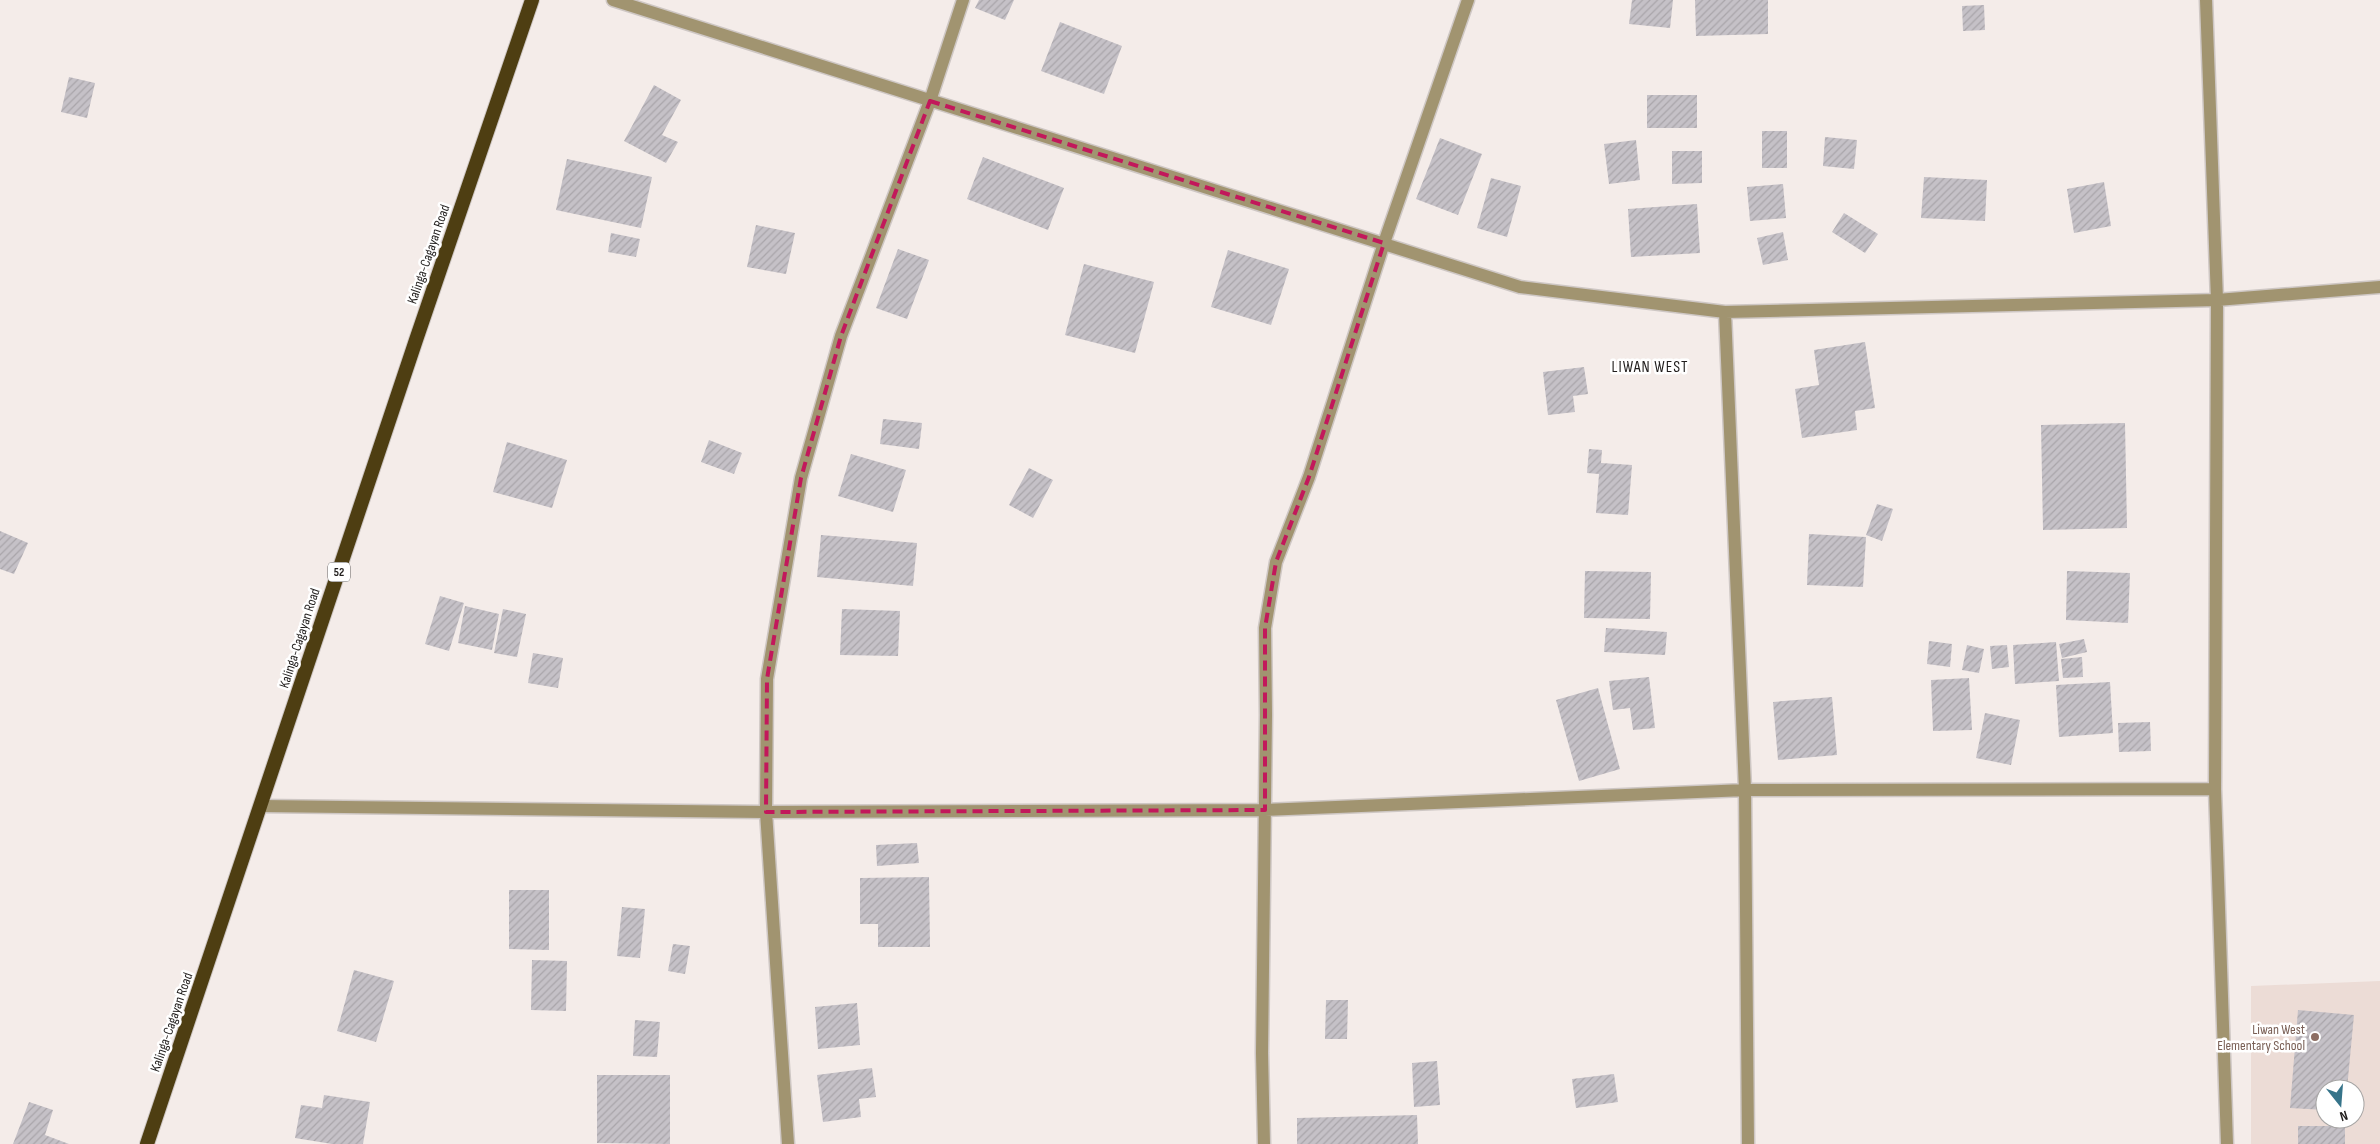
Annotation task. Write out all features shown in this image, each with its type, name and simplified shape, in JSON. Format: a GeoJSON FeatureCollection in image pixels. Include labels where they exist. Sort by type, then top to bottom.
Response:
{"type":"FeatureCollection","features":[{"type":"Feature","properties":{"kind":"highway","name":"Kalinga-Cagayan Road"},"geometry":{"type":"LineString","coordinates":[[147,1144],[532,0]]}},
{"type":"Feature","properties":{"kind":"street"},"geometry":{"type":"LineString","coordinates":[[613,0],[930,102],[1520,287],[1725,312],[2217,300],[2380,287]]}},
{"type":"Feature","properties":{"kind":"street"},"geometry":{"type":"LineString","coordinates":[[788,1144],[766,812],[767,679],[801,478],[841,336],[930,102],[963,0]]}},
{"type":"Feature","properties":{"kind":"street"},"geometry":{"type":"LineString","coordinates":[[1264,1144],[1262,1053],[1265,810],[1264,628],[1276,562],[1309,477],[1384,243],[1468,0]]}},
{"type":"Feature","properties":{"kind":"street"},"geometry":{"type":"LineString","coordinates":[[2206,0],[2217,300],[2216,789],[2226,1144]]}},
{"type":"Feature","properties":{"kind":"street"},"geometry":{"type":"LineString","coordinates":[[1725,312],[1745,790],[1748,1144]]}},
{"type":"Feature","properties":{"kind":"street"},"geometry":{"type":"LineString","coordinates":[[261,806],[766,812],[1265,810],[1745,790],[2216,789]]}},
{"type":"Feature","properties":{"kind":"highlighted area"},"geometry":{"type":"Polygon","coordinates":[[[930,101],[1384,243],[1309,477],[1276,562],[1265,628],[1265,810],[766,812],[767,679],[801,478],[841,336],[930,101]]]}},
{"type":"Feature","properties":{"kind":"shaded area","name":"Liwan West Elementary School"},"geometry":{"type":"Polygon","coordinates":[[[2380,981],[2380,1144],[2251,1144],[2251,986],[2380,981]]]}},
{"type":"Feature","properties":{"kind":"building"},"geometry":{"type":"Polygon","coordinates":[[[979,0],[1014,0],[1005,20],[975,8],[979,0]]]}},
{"type":"Feature","properties":{"kind":"building"},"geometry":{"type":"Polygon","coordinates":[[[1632,0],[1673,0],[1670,28],[1629,24],[1632,0]]]}},
{"type":"Feature","properties":{"kind":"building"},"geometry":{"type":"Polygon","coordinates":[[[1695,0],[1768,0],[1768,34],[1696,36],[1695,0]]]}},
{"type":"Feature","properties":{"kind":"building"},"geometry":{"type":"Polygon","coordinates":[[[1984,5],[1985,30],[1963,31],[1962,6],[1984,5]]]}},
{"type":"Feature","properties":{"kind":"building"},"geometry":{"type":"Polygon","coordinates":[[[1060,22],[1122,46],[1104,94],[1041,71],[1060,22]]]}},
{"type":"Feature","properties":{"kind":"building"},"geometry":{"type":"Polygon","coordinates":[[[69,77],[95,83],[87,118],[61,112],[69,77]]]}},
{"type":"Feature","properties":{"kind":"building"},"geometry":{"type":"Polygon","coordinates":[[[654,85],[681,100],[662,135],[678,142],[666,163],[624,141],[654,85]]]}},
{"type":"Feature","properties":{"kind":"building"},"geometry":{"type":"Polygon","coordinates":[[[1647,95],[1697,95],[1697,128],[1647,128],[1647,95]]]}},
{"type":"Feature","properties":{"kind":"building"},"geometry":{"type":"Polygon","coordinates":[[[1762,131],[1787,131],[1787,168],[1762,168],[1762,131]]]}},
{"type":"Feature","properties":{"kind":"building"},"geometry":{"type":"Polygon","coordinates":[[[1825,137],[1857,140],[1854,169],[1823,166],[1825,137]]]}},
{"type":"Feature","properties":{"kind":"building"},"geometry":{"type":"Polygon","coordinates":[[[1440,138],[1482,154],[1458,215],[1416,199],[1440,138]]]}},
{"type":"Feature","properties":{"kind":"building"},"geometry":{"type":"Polygon","coordinates":[[[1636,140],[1640,180],[1609,184],[1604,144],[1636,140]]]}},
{"type":"Feature","properties":{"kind":"building"},"geometry":{"type":"Polygon","coordinates":[[[1672,151],[1702,151],[1702,183],[1672,184],[1672,151]]]}},
{"type":"Feature","properties":{"kind":"building"},"geometry":{"type":"Polygon","coordinates":[[[983,157],[1064,188],[1048,230],[967,199],[983,157]]]}},
{"type":"Feature","properties":{"kind":"building"},"geometry":{"type":"Polygon","coordinates":[[[567,159],[652,177],[641,228],[556,210],[567,159]]]}},
{"type":"Feature","properties":{"kind":"building"},"geometry":{"type":"Polygon","coordinates":[[[1924,177],[1987,180],[1985,221],[1921,218],[1924,177]]]}},
{"type":"Feature","properties":{"kind":"building"},"geometry":{"type":"Polygon","coordinates":[[[1491,178],[1521,186],[1507,237],[1477,228],[1491,178]]]}},
{"type":"Feature","properties":{"kind":"building"},"geometry":{"type":"Polygon","coordinates":[[[2104,182],[2111,226],[2074,233],[2067,189],[2104,182]]]}},
{"type":"Feature","properties":{"kind":"building"},"geometry":{"type":"Polygon","coordinates":[[[1783,184],[1786,218],[1750,221],[1747,187],[1783,184]]]}},
{"type":"Feature","properties":{"kind":"building"},"geometry":{"type":"Polygon","coordinates":[[[1697,204],[1700,253],[1631,257],[1628,209],[1697,204]]]}},
{"type":"Feature","properties":{"kind":"building"},"geometry":{"type":"Polygon","coordinates":[[[1844,213],[1878,234],[1865,253],[1832,232],[1844,213]]]}},
{"type":"Feature","properties":{"kind":"building"},"geometry":{"type":"Polygon","coordinates":[[[756,225],[795,233],[786,274],[747,267],[756,225]]]}},
{"type":"Feature","properties":{"kind":"building"},"geometry":{"type":"Polygon","coordinates":[[[1783,232],[1788,260],[1763,265],[1757,238],[1783,232]]]}},
{"type":"Feature","properties":{"kind":"building"},"geometry":{"type":"Polygon","coordinates":[[[611,233],[640,239],[636,257],[608,252],[611,233]]]}},
{"type":"Feature","properties":{"kind":"building"},"geometry":{"type":"Polygon","coordinates":[[[898,249],[929,260],[907,319],[876,308],[898,249]]]}},
{"type":"Feature","properties":{"kind":"building"},"geometry":{"type":"Polygon","coordinates":[[[1228,250],[1289,269],[1271,325],[1211,307],[1228,250]]]}},
{"type":"Feature","properties":{"kind":"building"},"geometry":{"type":"Polygon","coordinates":[[[1084,264],[1154,282],[1135,353],[1065,335],[1084,264]]]}},
{"type":"Feature","properties":{"kind":"building"},"geometry":{"type":"Polygon","coordinates":[[[1865,342],[1875,408],[1855,411],[1857,430],[1802,438],[1795,389],[1819,385],[1814,350],[1865,342]]]}},
{"type":"Feature","properties":{"kind":"building"},"geometry":{"type":"Polygon","coordinates":[[[1584,367],[1588,394],[1573,396],[1575,412],[1548,415],[1543,372],[1584,367]]]}},
{"type":"Feature","properties":{"kind":"building"},"geometry":{"type":"Polygon","coordinates":[[[883,419],[922,423],[919,449],[880,444],[883,419]]]}},
{"type":"Feature","properties":{"kind":"building"},"geometry":{"type":"Polygon","coordinates":[[[2125,423],[2127,528],[2043,530],[2041,425],[2125,423]]]}},
{"type":"Feature","properties":{"kind":"building"},"geometry":{"type":"Polygon","coordinates":[[[709,440],[742,453],[734,474],[701,462],[709,440]]]}},
{"type":"Feature","properties":{"kind":"building"},"geometry":{"type":"Polygon","coordinates":[[[507,442],[567,460],[552,508],[493,492],[507,442]]]}},
{"type":"Feature","properties":{"kind":"building"},"geometry":{"type":"Polygon","coordinates":[[[1589,449],[1602,450],[1601,463],[1632,465],[1628,515],[1596,513],[1599,474],[1587,473],[1589,449]]]}},
{"type":"Feature","properties":{"kind":"building"},"geometry":{"type":"Polygon","coordinates":[[[851,454],[906,470],[893,512],[838,496],[851,454]]]}},
{"type":"Feature","properties":{"kind":"building"},"geometry":{"type":"Polygon","coordinates":[[[1029,468],[1053,480],[1033,518],[1009,505],[1029,468]]]}},
{"type":"Feature","properties":{"kind":"building"},"geometry":{"type":"Polygon","coordinates":[[[1877,504],[1893,509],[1882,541],[1866,535],[1877,504]]]}},
{"type":"Feature","properties":{"kind":"building"},"geometry":{"type":"Polygon","coordinates":[[[0,531],[28,543],[14,574],[0,569],[0,531]]]}},
{"type":"Feature","properties":{"kind":"building"},"geometry":{"type":"Polygon","coordinates":[[[1809,534],[1866,537],[1863,587],[1807,585],[1809,534]]]}},
{"type":"Feature","properties":{"kind":"building"},"geometry":{"type":"Polygon","coordinates":[[[821,535],[917,543],[913,586],[817,577],[821,535]]]}},
{"type":"Feature","properties":{"kind":"building"},"geometry":{"type":"Polygon","coordinates":[[[1585,571],[1651,572],[1650,619],[1584,618],[1585,571]]]}},
{"type":"Feature","properties":{"kind":"building"},"geometry":{"type":"Polygon","coordinates":[[[2067,571],[2130,573],[2128,623],[2066,620],[2067,571]]]}},
{"type":"Feature","properties":{"kind":"building"},"geometry":{"type":"Polygon","coordinates":[[[440,596],[464,603],[449,651],[425,644],[440,596]]]}},
{"type":"Feature","properties":{"kind":"building"},"geometry":{"type":"Polygon","coordinates":[[[465,606],[499,614],[492,650],[458,643],[465,606]]]}},
{"type":"Feature","properties":{"kind":"building"},"geometry":{"type":"Polygon","coordinates":[[[503,609],[526,614],[517,657],[494,653],[503,609]]]}},
{"type":"Feature","properties":{"kind":"building"},"geometry":{"type":"Polygon","coordinates":[[[842,609],[900,611],[898,656],[840,655],[842,609]]]}},
{"type":"Feature","properties":{"kind":"building"},"geometry":{"type":"Polygon","coordinates":[[[1606,628],[1667,632],[1665,655],[1604,652],[1606,628]]]}},
{"type":"Feature","properties":{"kind":"building"},"geometry":{"type":"Polygon","coordinates":[[[2084,639],[2087,652],[2062,658],[2059,644],[2084,639]]]}},
{"type":"Feature","properties":{"kind":"building"},"geometry":{"type":"Polygon","coordinates":[[[1929,641],[1952,644],[1950,667],[1927,664],[1929,641]]]}},
{"type":"Feature","properties":{"kind":"building"},"geometry":{"type":"Polygon","coordinates":[[[2056,642],[2059,681],[2015,684],[2013,645],[2056,642]]]}},
{"type":"Feature","properties":{"kind":"building"},"geometry":{"type":"Polygon","coordinates":[[[1967,645],[1984,649],[1979,673],[1962,670],[1967,645]]]}},
{"type":"Feature","properties":{"kind":"building"},"geometry":{"type":"Polygon","coordinates":[[[2007,645],[2009,667],[1992,669],[1990,646],[2007,645]]]}},
{"type":"Feature","properties":{"kind":"building"},"geometry":{"type":"Polygon","coordinates":[[[533,653],[563,658],[558,688],[528,683],[533,653]]]}},
{"type":"Feature","properties":{"kind":"building"},"geometry":{"type":"Polygon","coordinates":[[[2082,657],[2083,677],[2063,678],[2061,659],[2082,657]]]}},
{"type":"Feature","properties":{"kind":"building"},"geometry":{"type":"Polygon","coordinates":[[[1649,677],[1655,728],[1633,730],[1630,708],[1613,710],[1609,681],[1649,677]]]}},
{"type":"Feature","properties":{"kind":"building"},"geometry":{"type":"Polygon","coordinates":[[[1969,678],[1972,730],[1933,731],[1931,680],[1969,678]]]}},
{"type":"Feature","properties":{"kind":"building"},"geometry":{"type":"Polygon","coordinates":[[[2110,682],[2113,733],[2059,737],[2056,685],[2110,682]]]}},
{"type":"Feature","properties":{"kind":"building"},"geometry":{"type":"Polygon","coordinates":[[[1598,688],[1620,769],[1579,781],[1556,700],[1598,688]]]}},
{"type":"Feature","properties":{"kind":"building"},"geometry":{"type":"Polygon","coordinates":[[[1832,697],[1837,755],[1778,760],[1773,702],[1832,697]]]}},
{"type":"Feature","properties":{"kind":"building"},"geometry":{"type":"Polygon","coordinates":[[[1985,713],[2020,720],[2011,765],[1976,758],[1985,713]]]}},
{"type":"Feature","properties":{"kind":"building"},"geometry":{"type":"Polygon","coordinates":[[[2150,722],[2151,751],[2119,752],[2118,723],[2150,722]]]}},
{"type":"Feature","properties":{"kind":"building"},"geometry":{"type":"Polygon","coordinates":[[[917,843],[919,863],[877,866],[876,845],[917,843]]]}},
{"type":"Feature","properties":{"kind":"building"},"geometry":{"type":"Polygon","coordinates":[[[929,877],[930,947],[878,947],[878,924],[860,924],[860,878],[929,877]]]}},
{"type":"Feature","properties":{"kind":"building"},"geometry":{"type":"Polygon","coordinates":[[[509,890],[549,890],[549,950],[509,949],[509,890]]]}},
{"type":"Feature","properties":{"kind":"building"},"geometry":{"type":"Polygon","coordinates":[[[622,907],[645,909],[640,958],[617,956],[622,907]]]}},
{"type":"Feature","properties":{"kind":"building"},"geometry":{"type":"Polygon","coordinates":[[[673,944],[690,946],[685,974],[668,971],[673,944]]]}},
{"type":"Feature","properties":{"kind":"building"},"geometry":{"type":"Polygon","coordinates":[[[532,960],[567,961],[566,1011],[531,1010],[532,960]]]}},
{"type":"Feature","properties":{"kind":"building"},"geometry":{"type":"Polygon","coordinates":[[[354,970],[394,981],[376,1042],[337,1031],[354,970]]]}},
{"type":"Feature","properties":{"kind":"building"},"geometry":{"type":"Polygon","coordinates":[[[1326,1000],[1348,1000],[1347,1039],[1325,1039],[1326,1000]]]}},
{"type":"Feature","properties":{"kind":"building"},"geometry":{"type":"Polygon","coordinates":[[[857,1003],[860,1045],[818,1049],[815,1007],[857,1003]]]}},
{"type":"Feature","properties":{"kind":"building"},"geometry":{"type":"Polygon","coordinates":[[[2298,1010],[2354,1015],[2348,1079],[2315,1079],[2315,1109],[2290,1108],[2298,1010]]]}},
{"type":"Feature","properties":{"kind":"building"},"geometry":{"type":"Polygon","coordinates":[[[635,1020],[660,1022],[657,1057],[633,1056],[635,1020]]]}},
{"type":"Feature","properties":{"kind":"building"},"geometry":{"type":"Polygon","coordinates":[[[1437,1061],[1440,1105],[1414,1107],[1412,1063],[1437,1061]]]}},
{"type":"Feature","properties":{"kind":"building"},"geometry":{"type":"Polygon","coordinates":[[[872,1068],[876,1097],[859,1099],[861,1117],[823,1122],[817,1075],[872,1068]]]}},
{"type":"Feature","properties":{"kind":"building"},"geometry":{"type":"Polygon","coordinates":[[[1614,1074],[1618,1102],[1576,1108],[1572,1079],[1614,1074]]]}},
{"type":"Feature","properties":{"kind":"building"},"geometry":{"type":"Polygon","coordinates":[[[597,1075],[670,1075],[670,1144],[597,1143],[597,1075]]]}},
{"type":"Feature","properties":{"kind":"building"},"geometry":{"type":"Polygon","coordinates":[[[324,1095],[370,1102],[363,1144],[332,1144],[295,1138],[301,1105],[322,1108],[324,1095]]]}},
{"type":"Feature","properties":{"kind":"building"},"geometry":{"type":"Polygon","coordinates":[[[29,1102],[53,1110],[45,1135],[69,1144],[13,1144],[29,1102]]]}},
{"type":"Feature","properties":{"kind":"building"},"geometry":{"type":"Polygon","coordinates":[[[1417,1115],[1418,1144],[1297,1144],[1297,1118],[1417,1115]]]}},
{"type":"Feature","properties":{"kind":"building"},"geometry":{"type":"Polygon","coordinates":[[[2298,1126],[2315,1126],[2315,1129],[2345,1129],[2345,1144],[2298,1144],[2298,1126]]]}},
{"type":"Feature","properties":{"kind":"place","name":"Liwan West Elementary School"},"geometry":{"type":"Point","coordinates":[2315,1037]}},
{"type":"Feature","properties":{"kind":"district","name":"LIWAN WEST"},"geometry":{"type":"Point","coordinates":[1650,366]}}]}
